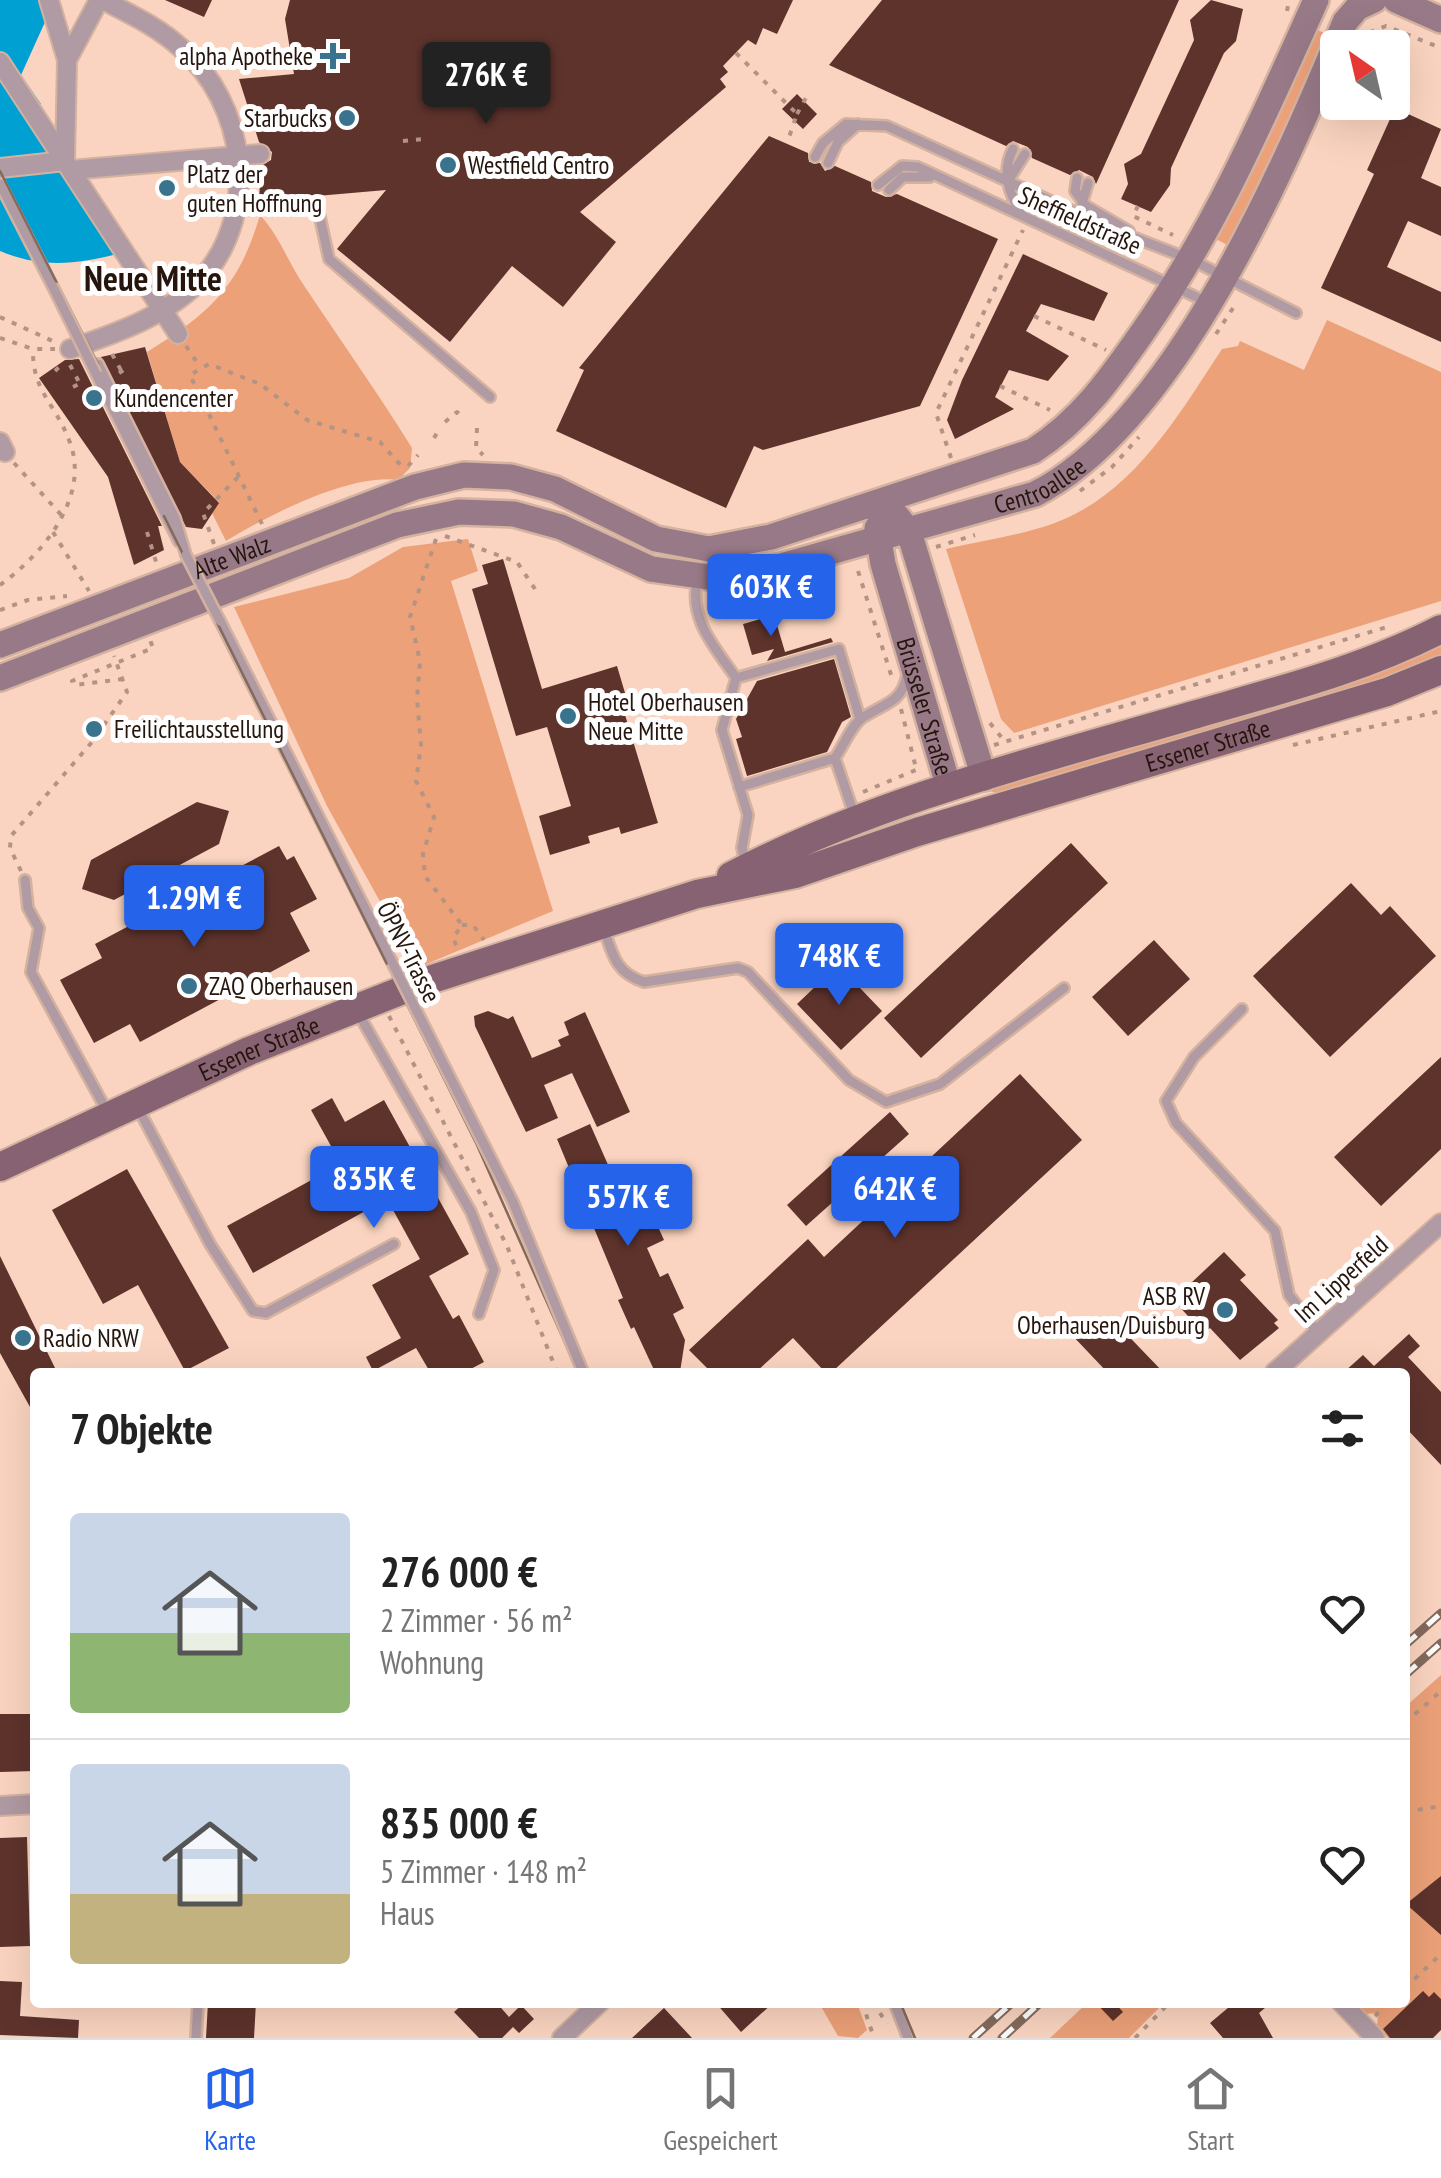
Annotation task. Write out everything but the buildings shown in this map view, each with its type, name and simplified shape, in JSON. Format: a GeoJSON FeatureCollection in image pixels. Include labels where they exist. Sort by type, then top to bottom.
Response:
{"type":"FeatureCollection","features":[{"type":"Feature","properties":{"kind":"main road","name":"Essener Straße"},"geometry":{"type":"LineString","coordinates":[[697,894],[856,818],[1372,661],[1441,630]]}},
{"type":"Feature","properties":{"kind":"main road","name":"Essener Straße"},"geometry":{"type":"LineString","coordinates":[[0,1166],[121,1108],[368,1004],[490,960],[697,894],[795,874],[971,816],[1331,709],[1441,670]]}},
{"type":"Feature","properties":{"kind":"main road"},"geometry":{"type":"LineString","coordinates":[[971,816],[984,778]]}},
{"type":"Feature","properties":{"kind":"main road"},"geometry":{"type":"LineString","coordinates":[[949,788],[971,816]]}},
{"type":"Feature","properties":{"kind":"street"},"geometry":{"type":"LineString","coordinates":[[66,60],[101,0],[152,26],[200,68],[224,104],[238,156],[236,215],[204,276],[163,310],[68,357]]}},
{"type":"Feature","properties":{"kind":"street","name":"Centroallee"},"geometry":{"type":"LineString","coordinates":[[464,473],[494,474],[544,484],[643,534],[698,548],[739,546],[879,509],[912,493],[1015,459],[1061,432],[1103,388],[1192,260],[1230,190],[1316,0]]}},
{"type":"Feature","properties":{"kind":"street"},"geometry":{"type":"LineString","coordinates":[[50,4],[66,60],[65,164]]}},
{"type":"Feature","properties":{"kind":"street","name":"Centroallee"},"geometry":{"type":"LineString","coordinates":[[459,512],[514,514],[540,520],[651,569],[698,578],[734,577],[909,532],[1035,494],[1088,460],[1134,412],[1221,306],[1226,277],[1345,22],[1357,8],[1388,8]]}},
{"type":"Feature","properties":{"kind":"street"},"geometry":{"type":"LineString","coordinates":[[1388,8],[1441,20]]}},
{"type":"Feature","properties":{"kind":"street"},"geometry":{"type":"LineString","coordinates":[[0,62],[178,334]]}},
{"type":"Feature","properties":{"kind":"street"},"geometry":{"type":"LineString","coordinates":[[0,168],[260,154]]}},
{"type":"Feature","properties":{"kind":"street","name":"Alte Walz"},"geometry":{"type":"LineString","coordinates":[[0,646],[93,602],[221,561],[464,473]]}},
{"type":"Feature","properties":{"kind":"street"},"geometry":{"type":"LineString","coordinates":[[876,540],[879,509]]}},
{"type":"Feature","properties":{"kind":"street","name":"Brüsseler Straße"},"geometry":{"type":"LineString","coordinates":[[879,509],[909,532],[984,778]]}},
{"type":"Feature","properties":{"kind":"street","name":"Alte Walz"},"geometry":{"type":"LineString","coordinates":[[0,678],[398,526],[459,512]]}},
{"type":"Feature","properties":{"kind":"street","name":"Brüsseler Straße"},"geometry":{"type":"LineString","coordinates":[[876,540],[949,788]]}},
{"type":"Feature","properties":{"kind":"street","name":"Im Lipperfeld"},"geometry":{"type":"LineString","coordinates":[[1280,1368],[1441,1222]]}},
{"type":"Feature","properties":{"kind":"street"},"geometry":{"type":"LineString","coordinates":[[0,1806],[30,1804]]}},
{"type":"Feature","properties":{"kind":"street"},"geometry":{"type":"LineString","coordinates":[[562,2038],[594,2008]]}},
{"type":"Feature","properties":{"kind":"street"},"geometry":{"type":"LineString","coordinates":[[1346,2008],[1375,2038]]}},
{"type":"Feature","properties":{"kind":"lane","name":"Sheffieldstraße"},"geometry":{"type":"LineString","coordinates":[[860,122],[887,126],[1112,229],[1136,235]]}},
{"type":"Feature","properties":{"kind":"lane"},"geometry":{"type":"LineString","coordinates":[[816,157],[835,129],[860,122]]}},
{"type":"Feature","properties":{"kind":"lane"},"geometry":{"type":"LineString","coordinates":[[828,163],[838,142],[860,122]]}},
{"type":"Feature","properties":{"kind":"lane"},"geometry":{"type":"LineString","coordinates":[[1013,149],[1006,162],[1007,181],[1025,216]]}},
{"type":"Feature","properties":{"kind":"lane"},"geometry":{"type":"LineString","coordinates":[[1007,181],[1025,154]]}},
{"type":"Feature","properties":{"kind":"lane","name":"Sheffieldstraße"},"geometry":{"type":"LineString","coordinates":[[884,188],[903,177],[932,177],[1221,306]]}},
{"type":"Feature","properties":{"kind":"lane","name":"Sheffieldstraße"},"geometry":{"type":"LineString","coordinates":[[1082,180],[1074,191],[1082,203],[1136,235],[1296,313]]}},
{"type":"Feature","properties":{"kind":"lane","name":"ÖPNV-Trasse"},"geometry":{"type":"LineString","coordinates":[[0,184],[513,1202],[581,1368]]}},
{"type":"Feature","properties":{"kind":"lane"},"geometry":{"type":"LineString","coordinates":[[317,204],[329,259],[490,397]]}},
{"type":"Feature","properties":{"kind":"lane"},"geometry":{"type":"LineString","coordinates":[[459,512],[464,473]]}},
{"type":"Feature","properties":{"kind":"lane"},"geometry":{"type":"LineString","coordinates":[[698,578],[693,602],[697,618],[736,678],[722,730],[748,814],[742,848],[746,868]]}},
{"type":"Feature","properties":{"kind":"lane"},"geometry":{"type":"LineString","coordinates":[[736,678],[839,649],[860,719]]}},
{"type":"Feature","properties":{"kind":"lane"},"geometry":{"type":"LineString","coordinates":[[739,787],[835,758],[860,719],[904,692],[912,658]]}},
{"type":"Feature","properties":{"kind":"lane"},"geometry":{"type":"LineString","coordinates":[[835,758],[856,818]]}},
{"type":"Feature","properties":{"kind":"lane"},"geometry":{"type":"LineString","coordinates":[[25,880],[28,908],[40,928],[31,972],[253,1311],[266,1314],[394,1244]]}},
{"type":"Feature","properties":{"kind":"lane"},"geometry":{"type":"LineString","coordinates":[[602,924],[616,964],[629,978],[644,982],[738,968],[748,972],[849,1080],[886,1102],[940,1084],[1064,988]]}},
{"type":"Feature","properties":{"kind":"lane"},"geometry":{"type":"LineString","coordinates":[[368,1004],[494,1270],[478,1314]]}},
{"type":"Feature","properties":{"kind":"lane"},"geometry":{"type":"LineString","coordinates":[[1242,1009],[1194,1057],[1166,1101],[1176,1123],[1275,1230],[1289,1295],[1318,1333]]}},
{"type":"Feature","properties":{"kind":"lane"},"geometry":{"type":"LineString","coordinates":[[196,2038],[198,2008]]}},
{"type":"Feature","properties":{"kind":"lane"},"geometry":{"type":"LineString","coordinates":[[896,2008],[908,2038]]}},
{"type":"Feature","properties":{"kind":"path"},"geometry":{"type":"LineString","coordinates":[[1370,30],[1388,8],[1441,48]]}},
{"type":"Feature","properties":{"kind":"path"},"geometry":{"type":"LineString","coordinates":[[736,54],[797,114]]}},
{"type":"Feature","properties":{"kind":"path"},"geometry":{"type":"LineString","coordinates":[[786,143],[807,96]]}},
{"type":"Feature","properties":{"kind":"path"},"geometry":{"type":"LineString","coordinates":[[403,141],[424,139]]}},
{"type":"Feature","properties":{"kind":"path"},"geometry":{"type":"LineString","coordinates":[[1138,206],[1133,216],[1173,236]]}},
{"type":"Feature","properties":{"kind":"path"},"geometry":{"type":"LineString","coordinates":[[966,454],[950,458],[936,413],[1025,216]]}},
{"type":"Feature","properties":{"kind":"path"},"geometry":{"type":"LineString","coordinates":[[990,299],[998,303]]}},
{"type":"Feature","properties":{"kind":"path"},"geometry":{"type":"LineString","coordinates":[[1210,339],[1222,330],[1221,306]]}},
{"type":"Feature","properties":{"kind":"path"},"geometry":{"type":"LineString","coordinates":[[0,316],[68,357],[81,383],[73,387]]}},
{"type":"Feature","properties":{"kind":"path"},"geometry":{"type":"LineString","coordinates":[[1034,316],[1106,350],[1103,354]]}},
{"type":"Feature","properties":{"kind":"path"},"geometry":{"type":"LineString","coordinates":[[178,334],[201,368]]}},
{"type":"Feature","properties":{"kind":"path"},"geometry":{"type":"LineString","coordinates":[[0,338],[68,357]]}},
{"type":"Feature","properties":{"kind":"path"},"geometry":{"type":"LineString","coordinates":[[0,585],[64,518],[72,449],[32,377],[32,348]]}},
{"type":"Feature","properties":{"kind":"path"},"geometry":{"type":"LineString","coordinates":[[114,354],[123,371]]}},
{"type":"Feature","properties":{"kind":"path"},"geometry":{"type":"LineString","coordinates":[[55,371],[68,357]]}},
{"type":"Feature","properties":{"kind":"path"},"geometry":{"type":"LineString","coordinates":[[272,542],[190,375],[209,364],[233,370],[307,420],[380,442],[410,478]]}},
{"type":"Feature","properties":{"kind":"path"},"geometry":{"type":"LineString","coordinates":[[958,367],[966,370]]}},
{"type":"Feature","properties":{"kind":"path"},"geometry":{"type":"LineString","coordinates":[[1000,386],[1053,411]]}},
{"type":"Feature","properties":{"kind":"path"},"geometry":{"type":"LineString","coordinates":[[1038,423],[1059,407]]}},
{"type":"Feature","properties":{"kind":"path"},"geometry":{"type":"LineString","coordinates":[[445,422],[456,412],[463,417]]}},
{"type":"Feature","properties":{"kind":"path"},"geometry":{"type":"LineString","coordinates":[[477,428],[476,448],[483,455],[493,456]]}},
{"type":"Feature","properties":{"kind":"path"},"geometry":{"type":"LineString","coordinates":[[434,438],[438,431]]}},
{"type":"Feature","properties":{"kind":"path"},"geometry":{"type":"LineString","coordinates":[[6,452],[64,518]]}},
{"type":"Feature","properties":{"kind":"path"},"geometry":{"type":"LineString","coordinates":[[404,470],[418,455]]}},
{"type":"Feature","properties":{"kind":"path"},"geometry":{"type":"LineString","coordinates":[[464,473],[483,455]]}},
{"type":"Feature","properties":{"kind":"path"},"geometry":{"type":"LineString","coordinates":[[221,561],[199,512],[240,476]]}},
{"type":"Feature","properties":{"kind":"path"},"geometry":{"type":"LineString","coordinates":[[462,925],[424,876],[422,854],[434,816],[416,781],[422,745],[417,699],[420,661],[410,617],[434,550],[433,527],[468,547],[517,562],[535,590]]}},
{"type":"Feature","properties":{"kind":"path"},"geometry":{"type":"LineString","coordinates":[[53,532],[93,602]]}},
{"type":"Feature","properties":{"kind":"path"},"geometry":{"type":"LineString","coordinates":[[147,532],[158,569]]}},
{"type":"Feature","properties":{"kind":"path"},"geometry":{"type":"LineString","coordinates":[[858,571],[916,769]]}},
{"type":"Feature","properties":{"kind":"path"},"geometry":{"type":"LineString","coordinates":[[0,610],[28,600],[93,602]]}},
{"type":"Feature","properties":{"kind":"path"},"geometry":{"type":"LineString","coordinates":[[994,746],[1403,622]]}},
{"type":"Feature","properties":{"kind":"path"},"geometry":{"type":"LineString","coordinates":[[123,679],[75,686],[72,681],[154,648],[149,638]]}},
{"type":"Feature","properties":{"kind":"path"},"geometry":{"type":"LineString","coordinates":[[25,880],[10,848],[12,836],[127,692],[115,657]]}},
{"type":"Feature","properties":{"kind":"path"},"geometry":{"type":"LineString","coordinates":[[457,948],[453,938],[462,925]]}},
{"type":"Feature","properties":{"kind":"path"},"geometry":{"type":"LineString","coordinates":[[462,925],[473,925],[482,933],[490,960]]}},
{"type":"Feature","properties":{"kind":"path"},"geometry":{"type":"LineString","coordinates":[[368,1004],[506,1246],[556,1368]]}},
{"type":"Feature","properties":{"kind":"path"},"geometry":{"type":"LineString","coordinates":[[1410,1719],[1441,1691]]}},
{"type":"Feature","properties":{"kind":"path"},"geometry":{"type":"LineString","coordinates":[[1410,1811],[1441,1806]]}},
{"type":"Feature","properties":{"kind":"path"},"geometry":{"type":"LineString","coordinates":[[1410,1983],[1441,1954]]}},
{"type":"Feature","properties":{"kind":"path"},"geometry":{"type":"LineString","coordinates":[[864,2008],[874,2038]]}},
{"type":"Feature","properties":{"kind":"path"},"geometry":{"type":"LineString","coordinates":[[877,2008],[888,2026]]}},
{"type":"Feature","properties":{"kind":"path"},"geometry":{"type":"LineString","coordinates":[[1135,2038],[1164,2008]]}},
{"type":"Feature","properties":{"kind":"shaded area"},"geometry":{"type":"Polygon","coordinates":[[[1313,28],[1320,31],[1320,54],[1231,247],[1214,238],[1313,28]]]}},
{"type":"Feature","properties":{"kind":"shaded area"},"geometry":{"type":"Polygon","coordinates":[[[260,215],[412,448],[410,468],[398,480],[357,483],[309,498],[226,541],[212,513],[219,502],[180,462],[147,352],[188,324],[219,296],[242,261],[260,215]]]}},
{"type":"Feature","properties":{"kind":"shaded area"},"geometry":{"type":"Polygon","coordinates":[[[1327,320],[1441,372],[1441,601],[1014,733],[1001,719],[946,549],[1039,528],[1080,511],[1106,494],[1150,451],[1222,349],[1238,346],[1240,341],[1304,370],[1327,320]]]}},
{"type":"Feature","properties":{"kind":"shaded area"},"geometry":{"type":"Polygon","coordinates":[[[468,539],[478,571],[451,581],[553,911],[417,968],[327,806],[234,607],[349,578],[403,547],[468,539]]]}},
{"type":"Feature","properties":{"kind":"shaded area"},"geometry":{"type":"Polygon","coordinates":[[[1441,638],[1441,659],[1426,667],[1006,795],[985,790],[1441,638]]]}},
{"type":"Feature","properties":{"kind":"shaded area"},"geometry":{"type":"Polygon","coordinates":[[[1441,1675],[1441,2002],[1402,2038],[1388,2038],[1377,2028],[1378,2013],[1365,2014],[1359,2008],[1410,2008],[1410,1703],[1441,1675]]]}},
{"type":"Feature","properties":{"kind":"shaded area"},"geometry":{"type":"Polygon","coordinates":[[[822,2008],[859,2008],[867,2030],[858,2038],[838,2036],[822,2008]]]}},
{"type":"Feature","properties":{"kind":"shaded area"},"geometry":{"type":"Polygon","coordinates":[[[1082,2008],[1159,2008],[1129,2038],[1050,2038],[1082,2008]]]}},
{"type":"Feature","properties":{"kind":"water"},"geometry":{"type":"Polygon","coordinates":[[[0,0],[55,0],[21,75],[41,104],[28,114],[117,254],[58,263],[0,251],[0,0]]]}},
{"type":"Feature","properties":{"kind":"tram line"},"geometry":{"type":"LineString","coordinates":[[0,171],[98,364]]}},
{"type":"Feature","properties":{"kind":"tram line"},"geometry":{"type":"LineString","coordinates":[[164,516],[477,1145],[576,1368]]}},
{"type":"Feature","properties":{"kind":"tram line"},"geometry":{"type":"LineString","coordinates":[[902,2008],[915,2038]]}},
{"type":"Feature","properties":{"kind":"railway"},"geometry":{"type":"LineString","coordinates":[[1410,1641],[1441,1613]]}},
{"type":"Feature","properties":{"kind":"railway"},"geometry":{"type":"LineString","coordinates":[[1410,1671],[1441,1643]]}},
{"type":"Feature","properties":{"kind":"railway"},"geometry":{"type":"LineString","coordinates":[[973,2038],[1006,2008]]}},
{"type":"Feature","properties":{"kind":"railway"},"geometry":{"type":"LineString","coordinates":[[1002,2038],[1034,2008]]}},
{"type":"Feature","properties":{"kind":"place","name":"alpha Apotheke"},"geometry":{"type":"Point","coordinates":[333,56]}},
{"type":"Feature","properties":{"kind":"place","name":"Starbucks"},"geometry":{"type":"Point","coordinates":[347,118]}},
{"type":"Feature","properties":{"kind":"place","name":"Westfield Centro"},"geometry":{"type":"Point","coordinates":[448,165]}},
{"type":"Feature","properties":{"kind":"place","name":"Platz der guten Hoffnung"},"geometry":{"type":"Point","coordinates":[167,188]}},
{"type":"Feature","properties":{"kind":"place","name":"Kundencenter"},"geometry":{"type":"Point","coordinates":[94,398]}},
{"type":"Feature","properties":{"kind":"place","name":"Hotel Oberhausen Neue Mitte"},"geometry":{"type":"Point","coordinates":[568,716]}},
{"type":"Feature","properties":{"kind":"place","name":"Freilichtausstellung"},"geometry":{"type":"Point","coordinates":[94,729]}},
{"type":"Feature","properties":{"kind":"place","name":"ZAQ Oberhausen"},"geometry":{"type":"Point","coordinates":[189,986]}},
{"type":"Feature","properties":{"kind":"place","name":"ASB RV Oberhausen/Duisburg"},"geometry":{"type":"Point","coordinates":[1225,1310]}},
{"type":"Feature","properties":{"kind":"place","name":"Radio NRW"},"geometry":{"type":"Point","coordinates":[23,1338]}},
{"type":"Feature","properties":{"kind":"district","name":"Neue Mitte"},"geometry":{"type":"Point","coordinates":[153,279]}}]}
